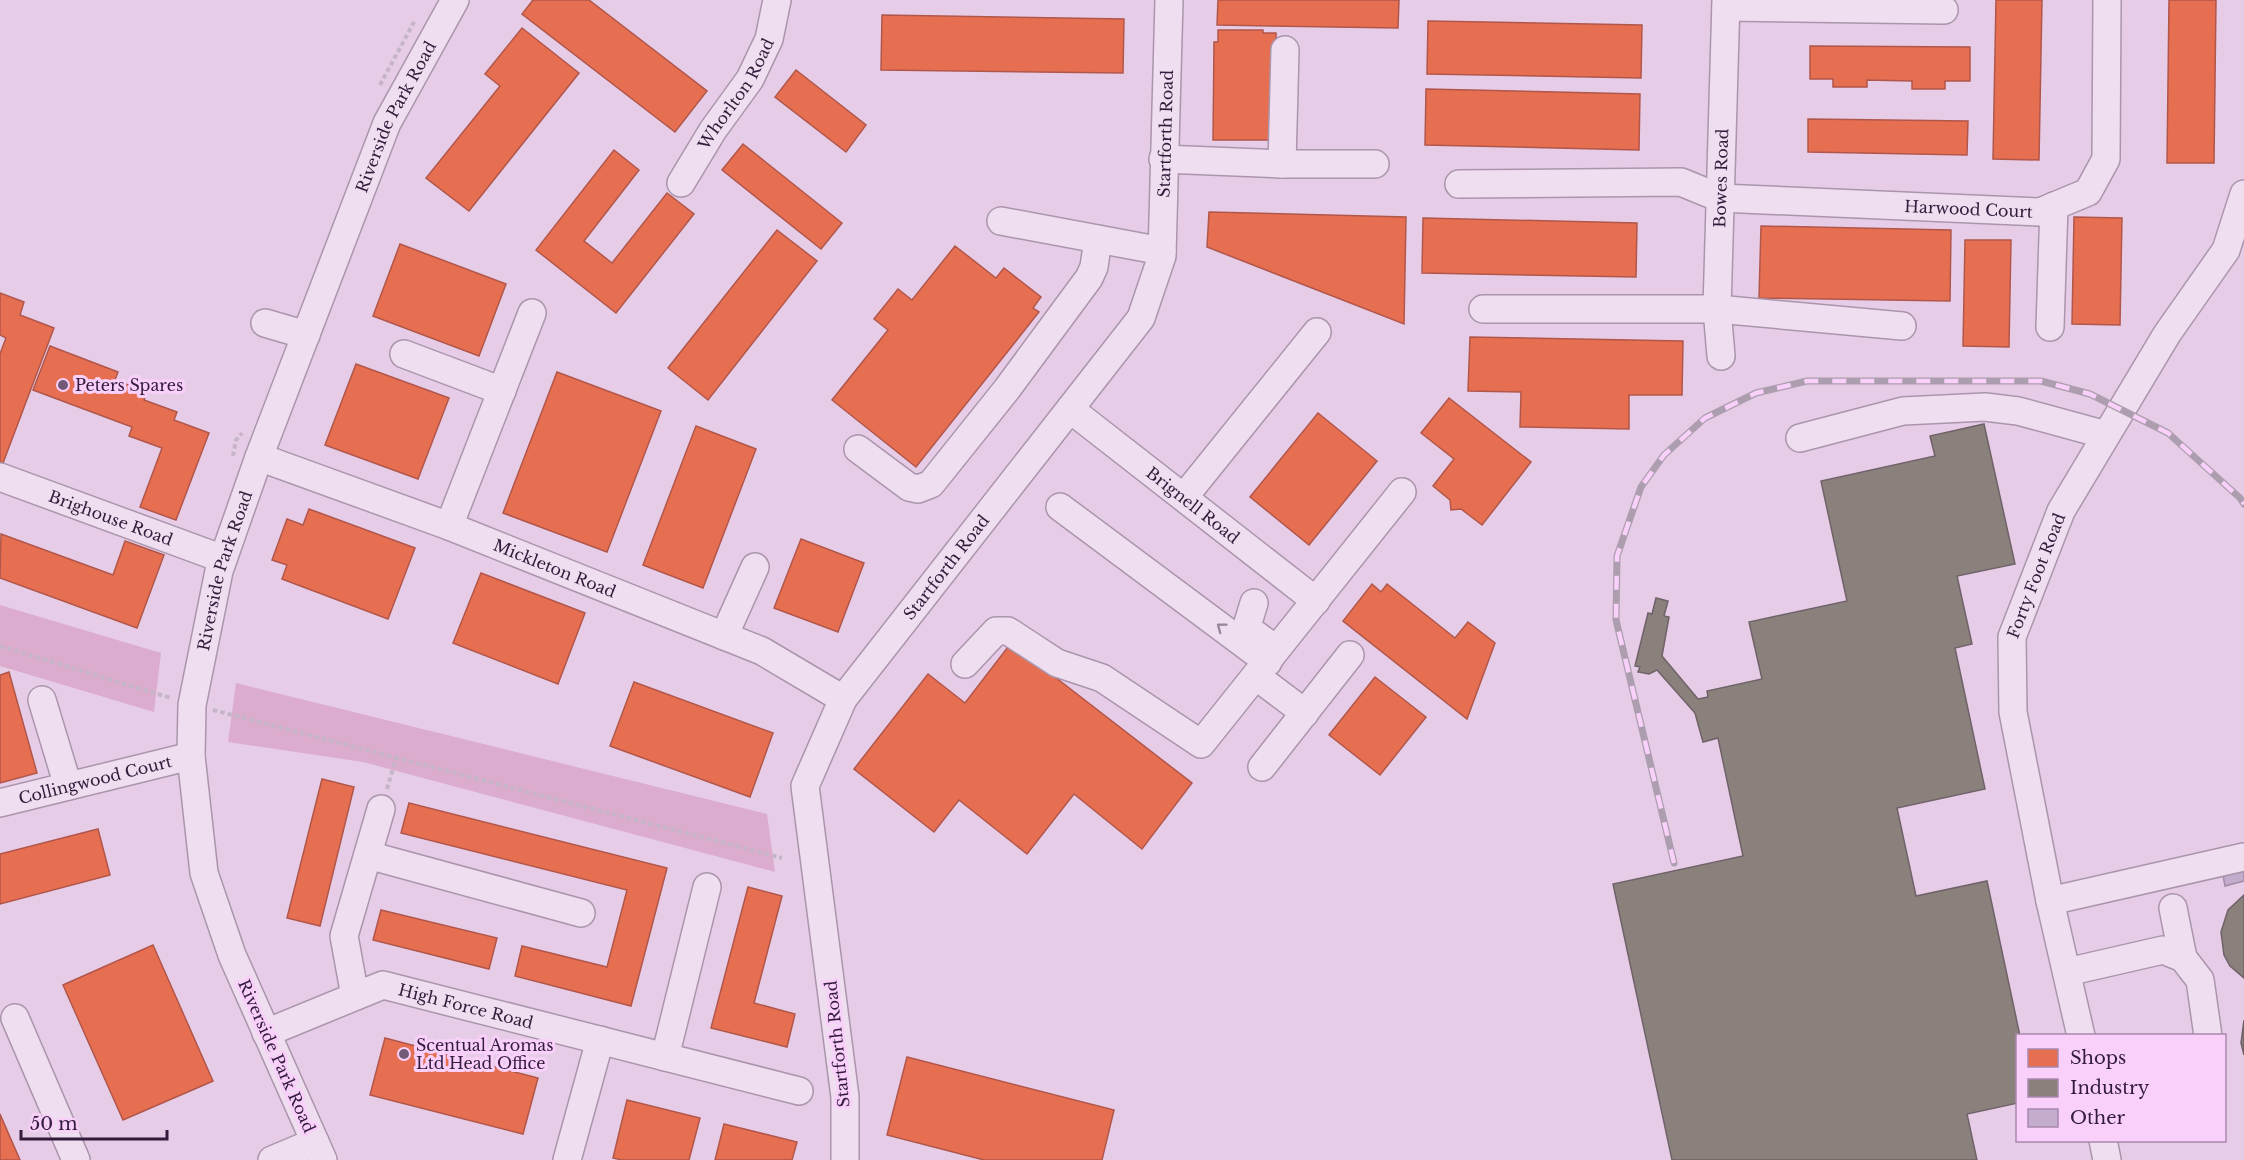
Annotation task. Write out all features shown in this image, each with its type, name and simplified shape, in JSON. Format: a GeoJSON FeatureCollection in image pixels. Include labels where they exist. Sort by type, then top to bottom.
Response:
{"type":"FeatureCollection","features":[{"type":"Feature","properties":{"kind":"street","name":"Riverside Park Road"},"geometry":{"type":"LineString","coordinates":[[319,1151],[232,955],[204,873],[191,756],[178,700],[223,559],[259,457],[387,123],[455,0]]}},
{"type":"Feature","properties":{"kind":"street","name":"Whorlton Road"},"geometry":{"type":"LineString","coordinates":[[681,183],[713,130],[750,79],[770,39],[777,0]]}},
{"type":"Feature","properties":{"kind":"street","name":"Startforth Road"},"geometry":{"type":"LineString","coordinates":[[845,1160],[845,1097],[805,786],[843,699],[1141,318],[1162,250],[1169,0]]}},
{"type":"Feature","properties":{"kind":"street","name":"Harwood Court"},"geometry":{"type":"LineString","coordinates":[[1459,184],[1681,182],[1720,198],[2040,212],[2088,192],[2106,159],[2107,0]]}},
{"type":"Feature","properties":{"kind":"street"},"geometry":{"type":"LineString","coordinates":[[1726,3],[1944,10]]}},
{"type":"Feature","properties":{"kind":"street","name":"Bowes Road"},"geometry":{"type":"LineString","coordinates":[[1721,356],[1717,309],[1726,3]]}},
{"type":"Feature","properties":{"kind":"street"},"geometry":{"type":"LineString","coordinates":[[1282,164],[1284,50]]}},
{"type":"Feature","properties":{"kind":"street"},"geometry":{"type":"LineString","coordinates":[[1163,159],[1282,164],[1375,164]]}},
{"type":"Feature","properties":{"kind":"street","name":"Forty Foot Road"},"geometry":{"type":"LineString","coordinates":[[2081,1034],[2050,901],[2013,712],[2012,637],[2061,511],[2168,334],[2226,250],[2244,194]]}},
{"type":"Feature","properties":{"kind":"street"},"geometry":{"type":"LineString","coordinates":[[2050,327],[2054,206]]}},
{"type":"Feature","properties":{"kind":"street"},"geometry":{"type":"LineString","coordinates":[[1001,221],[1162,250]]}},
{"type":"Feature","properties":{"kind":"street"},"geometry":{"type":"LineString","coordinates":[[858,449],[909,487],[918,489],[931,484],[1007,389],[1089,279],[1094,267],[1098,239]]}},
{"type":"Feature","properties":{"kind":"street"},"geometry":{"type":"LineString","coordinates":[[1483,309],[1717,309],[1902,326]]}},
{"type":"Feature","properties":{"kind":"street"},"geometry":{"type":"LineString","coordinates":[[449,526],[532,314]]}},
{"type":"Feature","properties":{"kind":"street"},"geometry":{"type":"LineString","coordinates":[[265,322],[306,335]]}},
{"type":"Feature","properties":{"kind":"street"},"geometry":{"type":"LineString","coordinates":[[1184,497],[1317,332]]}},
{"type":"Feature","properties":{"kind":"street"},"geometry":{"type":"LineString","coordinates":[[404,354],[502,391]]}},
{"type":"Feature","properties":{"kind":"street"},"geometry":{"type":"LineString","coordinates":[[1800,438],[1903,411],[1986,407],[2018,411],[2106,435]]}},
{"type":"Feature","properties":{"kind":"street","name":"Brignell Road"},"geometry":{"type":"LineString","coordinates":[[1070,409],[1316,601]]}},
{"type":"Feature","properties":{"kind":"street","name":"Mickleton Road"},"geometry":{"type":"LineString","coordinates":[[259,457],[449,526],[762,651],[843,699]]}},
{"type":"Feature","properties":{"kind":"street","name":"Brighouse Road"},"geometry":{"type":"LineString","coordinates":[[0,477],[223,559]]}},
{"type":"Feature","properties":{"kind":"street"},"geometry":{"type":"LineString","coordinates":[[965,664],[996,631],[1008,631],[1057,663],[1102,678],[1201,744],[1402,492]]}},
{"type":"Feature","properties":{"kind":"street"},"geometry":{"type":"LineString","coordinates":[[1060,507],[1265,665],[1305,713]]}},
{"type":"Feature","properties":{"kind":"street"},"geometry":{"type":"LineString","coordinates":[[724,636],[755,567]]}},
{"type":"Feature","properties":{"kind":"street"},"geometry":{"type":"LineString","coordinates":[[1254,603],[1247,626],[1265,665]]}},
{"type":"Feature","properties":{"kind":"street"},"geometry":{"type":"LineString","coordinates":[[1262,767],[1350,655]]}},
{"type":"Feature","properties":{"kind":"street"},"geometry":{"type":"LineString","coordinates":[[42,700],[68,786]]}},
{"type":"Feature","properties":{"kind":"street","name":"Collingwood Court"},"geometry":{"type":"LineString","coordinates":[[0,803],[191,756]]}},
{"type":"Feature","properties":{"kind":"street"},"geometry":{"type":"LineString","coordinates":[[355,996],[344,936],[381,809]]}},
{"type":"Feature","properties":{"kind":"street"},"geometry":{"type":"LineString","coordinates":[[368,855],[581,913]]}},
{"type":"Feature","properties":{"kind":"street"},"geometry":{"type":"LineString","coordinates":[[2050,901],[2244,857]]}},
{"type":"Feature","properties":{"kind":"street"},"geometry":{"type":"LineString","coordinates":[[664,1057],[707,887]]}},
{"type":"Feature","properties":{"kind":"street"},"geometry":{"type":"LineString","coordinates":[[2173,908],[2183,958],[2199,980],[2208,1034]]}},
{"type":"Feature","properties":{"kind":"street"},"geometry":{"type":"LineString","coordinates":[[2067,972],[2163,950],[2183,958]]}},
{"type":"Feature","properties":{"kind":"street","name":"High Force Road"},"geometry":{"type":"LineString","coordinates":[[266,1032],[383,985],[799,1091]]}},
{"type":"Feature","properties":{"kind":"street"},"geometry":{"type":"LineString","coordinates":[[15,1018],[76,1160]]}},
{"type":"Feature","properties":{"kind":"street"},"geometry":{"type":"LineString","coordinates":[[567,1160],[600,1040]]}},
{"type":"Feature","properties":{"kind":"street"},"geometry":{"type":"LineString","coordinates":[[2103,1142],[2107,1160]]}},
{"type":"Feature","properties":{"kind":"street"},"geometry":{"type":"LineString","coordinates":[[272,1160],[319,1151]]}},
{"type":"Feature","properties":{"kind":"path"},"geometry":{"type":"LineString","coordinates":[[377,91],[419,15]]}},
{"type":"Feature","properties":{"kind":"path"},"geometry":{"type":"LineString","coordinates":[[232,463],[237,440],[249,426]]}},
{"type":"Feature","properties":{"kind":"path"},"geometry":{"type":"LineString","coordinates":[[0,646],[178,700],[782,858]]}},
{"type":"Feature","properties":{"kind":"path"},"geometry":{"type":"LineString","coordinates":[[381,809],[396,758]]}},
{"type":"Feature","properties":{"kind":"shaded area"},"geometry":{"type":"Polygon","coordinates":[[[0,605],[161,653],[154,712],[0,666],[0,605]]]}},
{"type":"Feature","properties":{"kind":"shaded area"},"geometry":{"type":"Polygon","coordinates":[[[236,683],[767,814],[775,872],[363,762],[228,742],[236,683]]]}},
{"type":"Feature","properties":{"kind":"building: Shops"},"geometry":{"type":"Polygon","coordinates":[[[533,0],[589,0],[707,91],[675,132],[522,14],[533,0]]]}},
{"type":"Feature","properties":{"kind":"building: Shops"},"geometry":{"type":"Polygon","coordinates":[[[1218,0],[1399,0],[1398,28],[1217,25],[1218,0]]]}},
{"type":"Feature","properties":{"kind":"building: Shops"},"geometry":{"type":"Polygon","coordinates":[[[1996,0],[2042,0],[2039,160],[1993,159],[1996,0]]]}},
{"type":"Feature","properties":{"kind":"building: Shops"},"geometry":{"type":"Polygon","coordinates":[[[2169,0],[2216,0],[2214,163],[2167,163],[2169,0]]]}},
{"type":"Feature","properties":{"kind":"building: Shops"},"geometry":{"type":"Polygon","coordinates":[[[882,15],[1124,19],[1123,73],[881,70],[882,15]]]}},
{"type":"Feature","properties":{"kind":"building: Shops"},"geometry":{"type":"Polygon","coordinates":[[[1428,21],[1642,25],[1641,78],[1427,74],[1428,21]]]}},
{"type":"Feature","properties":{"kind":"building: Shops"},"geometry":{"type":"Polygon","coordinates":[[[522,28],[579,73],[469,211],[426,178],[500,86],[485,74],[522,28]]]}},
{"type":"Feature","properties":{"kind":"building: Shops"},"geometry":{"type":"Polygon","coordinates":[[[1218,30],[1263,30],[1263,33],[1276,33],[1277,140],[1213,140],[1214,42],[1218,42],[1218,30]]]}},
{"type":"Feature","properties":{"kind":"building: Shops"},"geometry":{"type":"Polygon","coordinates":[[[1810,46],[1970,47],[1970,81],[1945,81],[1945,89],[1912,89],[1912,81],[1867,80],[1867,87],[1833,87],[1833,79],[1810,79],[1810,46]]]}},
{"type":"Feature","properties":{"kind":"building: Shops"},"geometry":{"type":"Polygon","coordinates":[[[796,70],[866,125],[846,152],[775,97],[796,70]]]}},
{"type":"Feature","properties":{"kind":"building: Shops"},"geometry":{"type":"Polygon","coordinates":[[[1426,89],[1640,94],[1639,150],[1425,145],[1426,89]]]}},
{"type":"Feature","properties":{"kind":"building: Shops"},"geometry":{"type":"Polygon","coordinates":[[[1808,119],[1968,121],[1967,155],[1808,152],[1808,119]]]}},
{"type":"Feature","properties":{"kind":"building: Shops"},"geometry":{"type":"Polygon","coordinates":[[[743,144],[842,223],[821,249],[722,170],[743,144]]]}},
{"type":"Feature","properties":{"kind":"building: Shops"},"geometry":{"type":"Polygon","coordinates":[[[614,150],[639,170],[584,241],[612,263],[667,193],[694,214],[616,313],[536,250],[614,150]]]}},
{"type":"Feature","properties":{"kind":"building: Shops"},"geometry":{"type":"Polygon","coordinates":[[[1209,212],[1406,217],[1404,324],[1207,247],[1209,212]]]}},
{"type":"Feature","properties":{"kind":"building: Shops"},"geometry":{"type":"Polygon","coordinates":[[[2074,217],[2122,218],[2120,325],[2072,324],[2074,217]]]}},
{"type":"Feature","properties":{"kind":"building: Shops"},"geometry":{"type":"Polygon","coordinates":[[[1423,218],[1637,223],[1636,277],[1422,273],[1423,218]]]}},
{"type":"Feature","properties":{"kind":"building: Shops"},"geometry":{"type":"Polygon","coordinates":[[[1761,226],[1951,230],[1950,301],[1759,298],[1761,226]]]}},
{"type":"Feature","properties":{"kind":"building: Shops"},"geometry":{"type":"Polygon","coordinates":[[[777,230],[817,261],[708,400],[668,368],[777,230]]]}},
{"type":"Feature","properties":{"kind":"building: Shops"},"geometry":{"type":"Polygon","coordinates":[[[1965,240],[2011,240],[2009,347],[1963,346],[1965,240]]]}},
{"type":"Feature","properties":{"kind":"building: Shops"},"geometry":{"type":"Polygon","coordinates":[[[400,244],[506,284],[479,356],[373,316],[400,244]]]}},
{"type":"Feature","properties":{"kind":"building: Shops"},"geometry":{"type":"Polygon","coordinates":[[[955,246],[996,278],[1004,268],[1041,297],[1033,308],[1039,312],[916,467],[832,400],[888,330],[874,319],[898,289],[912,300],[955,246]]]}},
{"type":"Feature","properties":{"kind":"building: Shops"},"geometry":{"type":"Polygon","coordinates":[[[0,293],[24,302],[20,315],[54,328],[3,463],[0,462],[0,354],[6,338],[0,335],[0,293]]]}},
{"type":"Feature","properties":{"kind":"building: Shops"},"geometry":{"type":"Polygon","coordinates":[[[1470,337],[1683,341],[1682,395],[1629,395],[1629,429],[1520,427],[1521,392],[1468,391],[1470,337]]]}},
{"type":"Feature","properties":{"kind":"building: Shops"},"geometry":{"type":"Polygon","coordinates":[[[50,346],[118,372],[115,380],[147,392],[144,400],[177,412],[174,420],[209,433],[176,520],[140,507],[162,448],[129,436],[132,427],[33,390],[50,346]]]}},
{"type":"Feature","properties":{"kind":"building: Shops"},"geometry":{"type":"Polygon","coordinates":[[[356,364],[449,398],[418,479],[325,445],[356,364]]]}},
{"type":"Feature","properties":{"kind":"building: Shops"},"geometry":{"type":"Polygon","coordinates":[[[557,372],[661,411],[607,552],[503,513],[557,372]]]}},
{"type":"Feature","properties":{"kind":"building: Shops"},"geometry":{"type":"Polygon","coordinates":[[[1449,398],[1531,462],[1482,525],[1461,509],[1451,510],[1450,500],[1433,486],[1454,459],[1421,433],[1449,398]]]}},
{"type":"Feature","properties":{"kind":"building: Shops"},"geometry":{"type":"Polygon","coordinates":[[[1318,413],[1377,461],[1309,545],[1250,497],[1318,413]]]}},
{"type":"Feature","properties":{"kind":"building: Shops"},"geometry":{"type":"Polygon","coordinates":[[[696,426],[756,449],[703,588],[643,565],[696,426]]]}},
{"type":"Feature","properties":{"kind":"building: Shops"},"geometry":{"type":"Polygon","coordinates":[[[309,509],[415,548],[388,619],[282,579],[287,565],[272,560],[287,519],[303,525],[309,509]]]}},
{"type":"Feature","properties":{"kind":"building: Shops"},"geometry":{"type":"Polygon","coordinates":[[[1,534],[113,575],[125,541],[164,555],[137,628],[0,578],[1,534]]]}},
{"type":"Feature","properties":{"kind":"building: Shops"},"geometry":{"type":"Polygon","coordinates":[[[801,539],[864,563],[838,632],[774,608],[801,539]]]}},
{"type":"Feature","properties":{"kind":"building: Shops"},"geometry":{"type":"Polygon","coordinates":[[[481,573],[585,613],[558,684],[453,643],[481,573]]]}},
{"type":"Feature","properties":{"kind":"building: Shops"},"geometry":{"type":"Polygon","coordinates":[[[1372,584],[1381,592],[1387,584],[1455,638],[1468,622],[1495,643],[1467,719],[1343,621],[1372,584]]]}},
{"type":"Feature","properties":{"kind":"building: Shops"},"geometry":{"type":"Polygon","coordinates":[[[1011,643],[1192,783],[1142,849],[1074,794],[1027,854],[959,800],[934,832],[854,769],[928,674],[965,703],[1011,643]]]}},
{"type":"Feature","properties":{"kind":"building: Shops"},"geometry":{"type":"Polygon","coordinates":[[[9,672],[37,773],[0,783],[0,675],[9,672]]]}},
{"type":"Feature","properties":{"kind":"building: Shops"},"geometry":{"type":"Polygon","coordinates":[[[1375,677],[1426,717],[1380,775],[1329,735],[1375,677]]]}},
{"type":"Feature","properties":{"kind":"building: Shops"},"geometry":{"type":"Polygon","coordinates":[[[634,682],[773,733],[750,797],[610,746],[634,682]]]}},
{"type":"Feature","properties":{"kind":"building: Shops"},"geometry":{"type":"Polygon","coordinates":[[[322,779],[354,787],[320,926],[287,918],[322,779]]]}},
{"type":"Feature","properties":{"kind":"building: Shops"},"geometry":{"type":"Polygon","coordinates":[[[409,803],[667,868],[631,1006],[515,976],[522,946],[607,967],[627,890],[401,833],[409,803]]]}},
{"type":"Feature","properties":{"kind":"building: Shops"},"geometry":{"type":"Polygon","coordinates":[[[98,829],[110,875],[0,904],[0,854],[98,829]]]}},
{"type":"Feature","properties":{"kind":"building: Shops"},"geometry":{"type":"Polygon","coordinates":[[[748,887],[782,896],[754,1003],[795,1014],[787,1047],[711,1028],[748,887]]]}},
{"type":"Feature","properties":{"kind":"building: Shops"},"geometry":{"type":"Polygon","coordinates":[[[381,910],[497,938],[489,969],[373,940],[381,910]]]}},
{"type":"Feature","properties":{"kind":"building: Shops"},"geometry":{"type":"Polygon","coordinates":[[[153,945],[213,1081],[123,1120],[63,985],[153,945]]]}},
{"type":"Feature","properties":{"kind":"building: Shops"},"geometry":{"type":"Polygon","coordinates":[[[385,1038],[538,1078],[523,1134],[370,1095],[385,1038]]]}},
{"type":"Feature","properties":{"kind":"building: Shops"},"geometry":{"type":"Polygon","coordinates":[[[907,1057],[1114,1110],[1102,1160],[984,1160],[887,1135],[907,1057]]]}},
{"type":"Feature","properties":{"kind":"building: Shops"},"geometry":{"type":"Polygon","coordinates":[[[627,1100],[700,1118],[689,1160],[613,1158],[627,1100]]]}},
{"type":"Feature","properties":{"kind":"building: Shops"},"geometry":{"type":"Polygon","coordinates":[[[0,1114],[20,1160],[0,1160],[0,1114]]]}},
{"type":"Feature","properties":{"kind":"building: Shops"},"geometry":{"type":"Polygon","coordinates":[[[724,1124],[797,1142],[792,1160],[715,1160],[724,1124]]]}},
{"type":"Feature","properties":{"kind":"building: Industry"},"geometry":{"type":"Polygon","coordinates":[[[1984,424],[2015,564],[1957,576],[1972,644],[1955,648],[1985,789],[1897,808],[1916,896],[1987,881],[2020,1034],[2016,1034],[2016,1103],[1967,1114],[1977,1160],[1672,1160],[1613,884],[1743,856],[1718,738],[1703,742],[1695,713],[1657,670],[1649,674],[1638,672],[1640,667],[1635,666],[1648,613],[1652,614],[1656,598],[1668,601],[1664,616],[1669,617],[1662,656],[1698,699],[1708,697],[1707,691],[1762,679],[1749,622],[1847,601],[1821,481],[1935,456],[1930,436],[1984,424]]]}},
{"type":"Feature","properties":{"kind":"building: Industry"},"geometry":{"type":"Polygon","coordinates":[[[2244,895],[2244,978],[2230,966],[2224,955],[2221,932],[2228,910],[2244,895]]]}},
{"type":"Feature","properties":{"kind":"building: Industry"},"geometry":{"type":"Polygon","coordinates":[[[2244,1020],[2244,1055],[2241,1043],[2244,1020]]]}},
{"type":"Feature","properties":{"kind":"building: Other"},"geometry":{"type":"Polygon","coordinates":[[[2244,865],[2244,881],[2225,886],[2222,870],[2244,865]]]}},
{"type":"Feature","properties":{"kind":"railway"},"geometry":{"type":"LineString","coordinates":[[1674,863],[1616,620],[1617,556],[1641,487],[1664,455],[1705,418],[1756,393],[1807,381],[2041,381],[2090,394],[2168,433],[2244,504]]}},
{"type":"Feature","properties":{"kind":"place","name":"Peters Spares"},"geometry":{"type":"Point","coordinates":[63,385]}},
{"type":"Feature","properties":{"kind":"place","name":"Scentual Aromas Ltd Head Office"},"geometry":{"type":"Point","coordinates":[404,1054]}}]}
